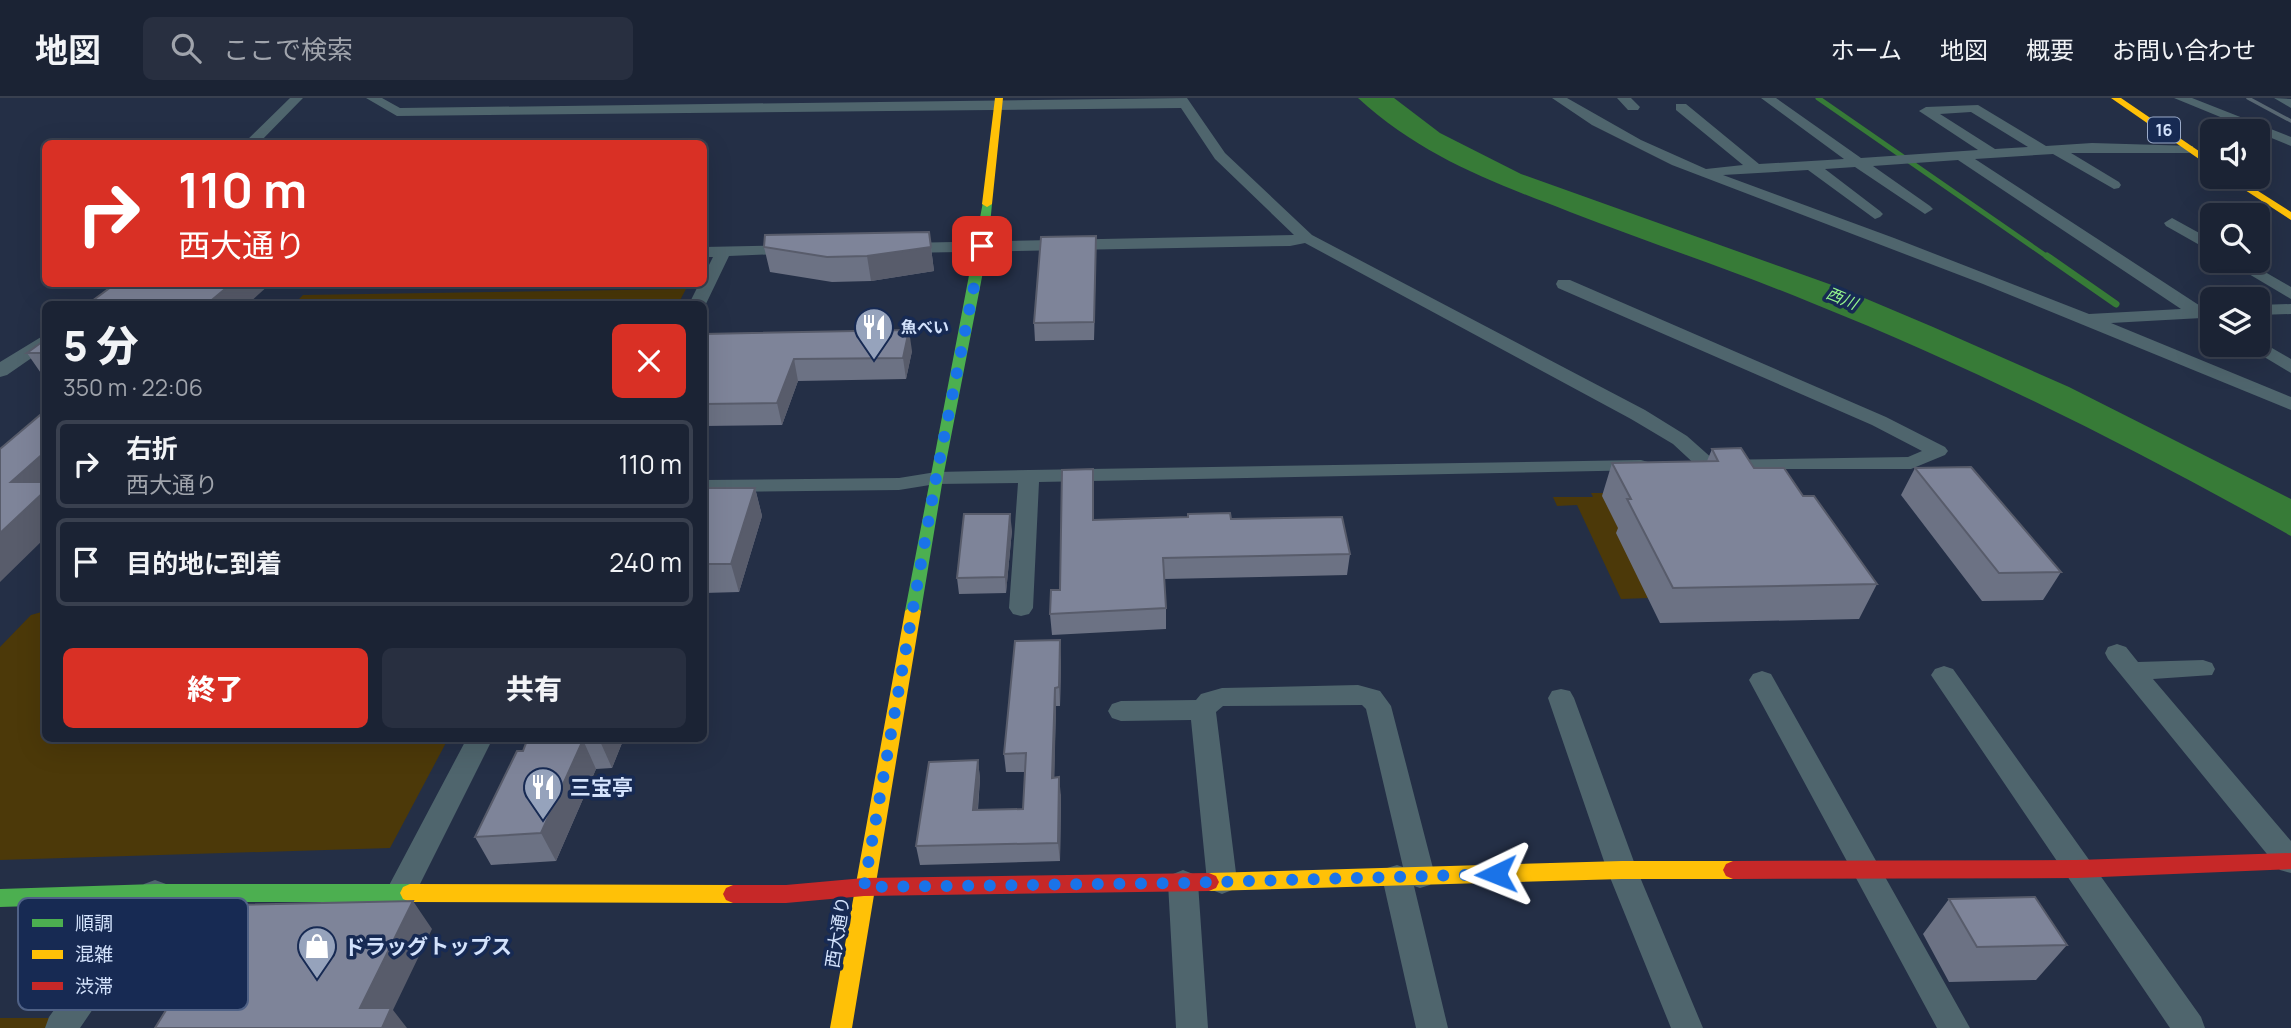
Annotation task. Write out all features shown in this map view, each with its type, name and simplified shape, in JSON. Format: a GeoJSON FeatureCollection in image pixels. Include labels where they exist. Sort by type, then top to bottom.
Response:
{"type":"FeatureCollection","features":[{"type":"Feature","properties":{"kind":"street"},"geometry":{"type":"LineString","coordinates":[[254,140],[298,98]]}},
{"type":"Feature","properties":{"kind":"street"},"geometry":{"type":"LineString","coordinates":[[372,98],[397,112],[1183,101],[1220,156],[1306,238],[1320,243],[1637,415],[1693,449],[1707,465]]}},
{"type":"Feature","properties":{"kind":"street"},"geometry":{"type":"LineString","coordinates":[[577,110],[586,98]]}},
{"type":"Feature","properties":{"kind":"street"},"geometry":{"type":"LineString","coordinates":[[1558,98],[1642,146],[1703,173],[1890,242],[2291,404]]}},
{"type":"Feature","properties":{"kind":"street"},"geometry":{"type":"LineString","coordinates":[[1767,98],[1925,209]]}},
{"type":"Feature","properties":{"kind":"street","name":"16"},"geometry":{"type":"LineString","coordinates":[[2115,98],[2200,157]]}},
{"type":"Feature","properties":{"kind":"street"},"geometry":{"type":"LineString","coordinates":[[2180,98],[2291,142]]}},
{"type":"Feature","properties":{"kind":"street"},"geometry":{"type":"LineString","coordinates":[[2280,98],[2291,104]]}},
{"type":"Feature","properties":{"kind":"street","name":"西大通り"},"geometry":{"type":"LineString","coordinates":[[841,1028],[936,478],[982,246],[998,102]]}},
{"type":"Feature","properties":{"kind":"street"},"geometry":{"type":"LineString","coordinates":[[1681,107],[1754,167]]}},
{"type":"Feature","properties":{"kind":"street"},"geometry":{"type":"LineString","coordinates":[[1990,152],[1926,111],[1973,108],[2114,185]]}},
{"type":"Feature","properties":{"kind":"street"},"geometry":{"type":"LineString","coordinates":[[1703,173],[1754,167],[2092,146],[2188,149]]}},
{"type":"Feature","properties":{"kind":"street"},"geometry":{"type":"LineString","coordinates":[[1958,154],[2200,308]]}},
{"type":"Feature","properties":{"kind":"street"},"geometry":{"type":"LineString","coordinates":[[1809,164],[1875,214]]}},
{"type":"Feature","properties":{"kind":"street"},"geometry":{"type":"LineString","coordinates":[[2248,189],[2291,218]]}},
{"type":"Feature","properties":{"kind":"street"},"geometry":{"type":"LineString","coordinates":[[2172,223],[2200,240]]}},
{"type":"Feature","properties":{"kind":"street"},"geometry":{"type":"LineString","coordinates":[[886,248],[1276,242],[1306,238]]}},
{"type":"Feature","properties":{"kind":"street"},"geometry":{"type":"LineString","coordinates":[[707,252],[818,250]]}},
{"type":"Feature","properties":{"kind":"street"},"geometry":{"type":"LineString","coordinates":[[707,285],[723,252]]}},
{"type":"Feature","properties":{"kind":"street"},"geometry":{"type":"LineString","coordinates":[[2255,273],[2291,294]]}},
{"type":"Feature","properties":{"kind":"street"},"geometry":{"type":"LineString","coordinates":[[1564,284],[1879,421],[1938,451],[1911,463],[1683,465]]}},
{"type":"Feature","properties":{"kind":"street"},"geometry":{"type":"LineString","coordinates":[[2270,310],[2291,309]]}},
{"type":"Feature","properties":{"kind":"street"},"geometry":{"type":"LineString","coordinates":[[2083,319],[2200,313]]}},
{"type":"Feature","properties":{"kind":"street"},"geometry":{"type":"LineString","coordinates":[[2270,313],[2291,323]]}},
{"type":"Feature","properties":{"kind":"street"},"geometry":{"type":"LineString","coordinates":[[0,371],[42,341]]}},
{"type":"Feature","properties":{"kind":"street"},"geometry":{"type":"LineString","coordinates":[[2270,353],[2291,367]]}},
{"type":"Feature","properties":{"kind":"street"},"geometry":{"type":"LineString","coordinates":[[707,486],[899,484],[936,478],[1029,476],[1660,466]]}},
{"type":"Feature","properties":{"kind":"street"},"geometry":{"type":"LineString","coordinates":[[1021,608],[1029,476]]}},
{"type":"Feature","properties":{"kind":"street"},"geometry":{"type":"LineString","coordinates":[[2203,669],[2125,662],[2291,862]]}},
{"type":"Feature","properties":{"kind":"street"},"geometry":{"type":"LineString","coordinates":[[1944,675],[2189,1028]]}},
{"type":"Feature","properties":{"kind":"street"},"geometry":{"type":"LineString","coordinates":[[1762,680],[1954,1028]]}},
{"type":"Feature","properties":{"kind":"street"},"geometry":{"type":"LineString","coordinates":[[1121,711],[1202,710],[1210,701],[1222,697],[1358,694],[1371,698],[1378,706],[1409,876],[1432,1028]]}},
{"type":"Feature","properties":{"kind":"street"},"geometry":{"type":"LineString","coordinates":[[1561,698],[1622,870],[1687,1028]]}},
{"type":"Feature","properties":{"kind":"street"},"geometry":{"type":"LineString","coordinates":[[1202,710],[1222,881]]}},
{"type":"Feature","properties":{"kind":"street"},"geometry":{"type":"LineString","coordinates":[[400,892],[478,742]]}},
{"type":"Feature","properties":{"kind":"street"},"geometry":{"type":"LineString","coordinates":[[0,898],[155,893],[786,894],[864,887],[1183,883],[1622,870],[2077,869],[2291,862]]}},
{"type":"Feature","properties":{"kind":"street"},"geometry":{"type":"LineString","coordinates":[[1183,883],[1192,1028]]}},
{"type":"Feature","properties":{"kind":"street"},"geometry":{"type":"LineString","coordinates":[[152,898],[155,893]]}},
{"type":"Feature","properties":{"kind":"street"},"geometry":{"type":"LineString","coordinates":[[61,1028],[74,1010]]}},
{"type":"Feature","properties":{"kind":"shaded area"},"geometry":{"type":"Polygon","coordinates":[[[686,289],[680,301],[297,301],[303,295],[686,289]]]}},
{"type":"Feature","properties":{"kind":"shaded area"},"geometry":{"type":"Polygon","coordinates":[[[1591,493],[1604,493],[1630,512],[1648,598],[1621,599],[1577,505],[1557,506],[1553,497],[1593,497],[1591,493]]]}},
{"type":"Feature","properties":{"kind":"shaded area"},"geometry":{"type":"Polygon","coordinates":[[[42,612],[42,742],[446,742],[390,848],[0,860],[0,647],[31,615],[42,612]]]}},
{"type":"Feature","properties":{"kind":"shaded area"},"geometry":{"type":"Polygon","coordinates":[[[0,1018],[54,1018],[47,1028],[0,1028],[0,1018]]]}},
{"type":"Feature","properties":{"kind":"water","name":"西川"},"geometry":{"type":"Polygon","coordinates":[[[1358,98],[1394,98],[1440,133],[1521,174],[1843,289],[2069,387],[2291,499],[2291,536],[2115,441],[1935,355],[1782,291],[1541,201],[1458,166],[1382,119],[1358,98]]]}},
{"type":"Feature","properties":{"kind":"building"},"geometry":{"type":"Polygon","coordinates":[[[929,232],[931,247],[867,256],[827,257],[764,247],[765,235],[929,232]]]}},
{"type":"Feature","properties":{"kind":"building"},"geometry":{"type":"Polygon","coordinates":[[[1096,236],[1094,322],[1034,323],[1041,237],[1096,236]]]}},
{"type":"Feature","properties":{"kind":"building"},"geometry":{"type":"Polygon","coordinates":[[[111,287],[227,287],[211,301],[92,301],[111,287]]]}},
{"type":"Feature","properties":{"kind":"building"},"geometry":{"type":"Polygon","coordinates":[[[909,330],[903,358],[794,359],[777,403],[707,404],[707,334],[909,330]]]}},
{"type":"Feature","properties":{"kind":"building"},"geometry":{"type":"Polygon","coordinates":[[[42,342],[42,353],[27,353],[42,342]]]}},
{"type":"Feature","properties":{"kind":"building"},"geometry":{"type":"Polygon","coordinates":[[[42,413],[42,455],[11,482],[42,482],[42,494],[0,533],[0,449],[42,413]]]}},
{"type":"Feature","properties":{"kind":"building"},"geometry":{"type":"Polygon","coordinates":[[[1741,448],[1754,468],[1784,468],[1803,496],[1814,496],[1877,584],[1673,588],[1627,499],[1631,499],[1612,463],[1718,461],[1712,449],[1741,448]]]}},
{"type":"Feature","properties":{"kind":"building"},"geometry":{"type":"Polygon","coordinates":[[[1971,467],[2061,572],[1999,573],[1915,468],[1971,467]]]}},
{"type":"Feature","properties":{"kind":"building"},"geometry":{"type":"Polygon","coordinates":[[[1093,469],[1093,520],[1230,513],[1231,519],[1342,517],[1350,554],[1163,558],[1166,608],[1050,614],[1051,590],[1060,590],[1062,470],[1093,469]]]}},
{"type":"Feature","properties":{"kind":"building"},"geometry":{"type":"Polygon","coordinates":[[[707,488],[755,488],[731,564],[707,564],[707,488]]]}},
{"type":"Feature","properties":{"kind":"building"},"geometry":{"type":"Polygon","coordinates":[[[964,514],[1010,514],[1005,577],[957,578],[964,514]]]}},
{"type":"Feature","properties":{"kind":"building"},"geometry":{"type":"Polygon","coordinates":[[[1060,640],[1059,687],[1055,688],[1052,778],[1059,777],[1058,843],[916,846],[929,762],[978,760],[973,810],[1023,809],[1026,753],[1004,754],[1015,641],[1060,640]]]}},
{"type":"Feature","properties":{"kind":"building"},"geometry":{"type":"Polygon","coordinates":[[[526,742],[582,742],[541,833],[475,837],[517,751],[523,751],[526,742]]]}},
{"type":"Feature","properties":{"kind":"building"},"geometry":{"type":"Polygon","coordinates":[[[2035,897],[2067,945],[1977,947],[1949,899],[2035,897]]]}},
{"type":"Feature","properties":{"kind":"building","name":"ドラッグトップス"},"geometry":{"type":"Polygon","coordinates":[[[413,901],[360,1008],[391,1008],[382,1028],[155,1028],[166,1010],[248,1010],[248,905],[413,901]]]}},
{"type":"Feature","properties":{"kind":"waterway"},"geometry":{"type":"LineString","coordinates":[[1818,98],[2049,258]]}},
{"type":"Feature","properties":{"kind":"waterway"},"geometry":{"type":"LineString","coordinates":[[2047,256],[2116,304]]}},
{"type":"Feature","properties":{"kind":"railway"},"geometry":{"type":"LineString","coordinates":[[2248,98],[2291,121]]}},
{"type":"Feature","properties":{"kind":"traffic: fast"},"geometry":{"type":"LineString","coordinates":[[913,611],[936,478],[982,246],[987,204]]}},
{"type":"Feature","properties":{"kind":"traffic: fast"},"geometry":{"type":"LineString","coordinates":[[0,898],[155,893],[410,893]]}},
{"type":"Feature","properties":{"kind":"traffic: slow"},"geometry":{"type":"LineString","coordinates":[[987,204],[999,98]]}},
{"type":"Feature","properties":{"kind":"traffic: slow"},"geometry":{"type":"LineString","coordinates":[[2115,98],[2200,157]]}},
{"type":"Feature","properties":{"kind":"traffic: slow"},"geometry":{"type":"LineString","coordinates":[[2248,189],[2291,217]]}},
{"type":"Feature","properties":{"kind":"traffic: slow"},"geometry":{"type":"LineString","coordinates":[[841,1028],[913,611]]}},
{"type":"Feature","properties":{"kind":"traffic: slow"},"geometry":{"type":"LineString","coordinates":[[1209,882],[1622,870],[1733,870]]}},
{"type":"Feature","properties":{"kind":"traffic: slow"},"geometry":{"type":"LineString","coordinates":[[410,893],[733,894]]}},
{"type":"Feature","properties":{"kind":"traffic: jam"},"geometry":{"type":"LineString","coordinates":[[1733,870],[2077,869],[2291,861]]}},
{"type":"Feature","properties":{"kind":"traffic: jam"},"geometry":{"type":"LineString","coordinates":[[733,894],[786,894],[864,887],[1209,882]]}},
{"type":"Feature","properties":{"kind":"place","name":"魚べい"},"geometry":{"type":"Point","coordinates":[874,361]}},
{"type":"Feature","properties":{"kind":"place","name":"三宝亭"},"geometry":{"type":"Point","coordinates":[543,821]}},
{"type":"Feature","properties":{"kind":"place","name":"ドラッグトップス"},"geometry":{"type":"Point","coordinates":[317,980]}},
{"type":"Feature","properties":{"kind":"route"},"geometry":{"type":"LineString","coordinates":[[982,246],[936,478],[864,887],[1183,883],[1496,874]]}}]}
